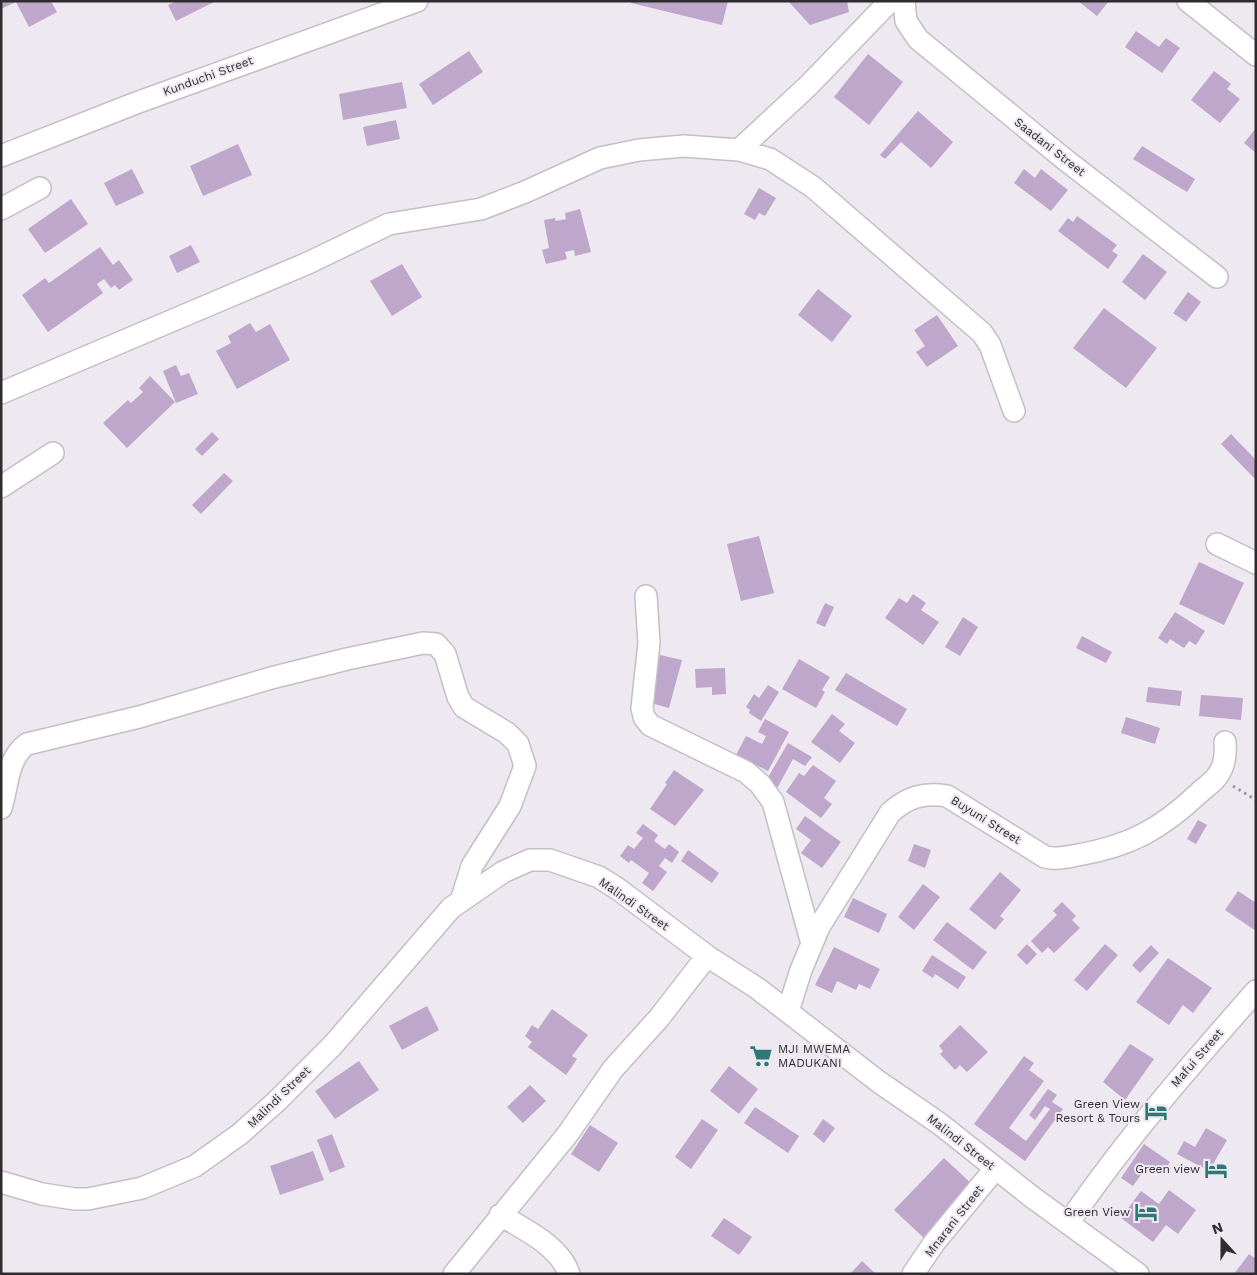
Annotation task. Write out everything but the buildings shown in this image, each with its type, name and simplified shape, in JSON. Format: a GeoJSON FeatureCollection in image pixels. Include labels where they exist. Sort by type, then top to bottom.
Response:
{"type":"FeatureCollection","features":[{"type":"Feature","properties":{"kind":"street","name":"Kunduchi Street"},"geometry":{"type":"LineString","coordinates":[[1,156],[146,100],[417,1]]}},
{"type":"Feature","properties":{"kind":"street"},"geometry":{"type":"LineString","coordinates":[[739,150],[808,86],[890,1]]}},
{"type":"Feature","properties":{"kind":"street","name":"Saadani Street"},"geometry":{"type":"LineString","coordinates":[[904,1],[906,21],[918,39],[1063,158],[1217,277]]}},
{"type":"Feature","properties":{"kind":"street"},"geometry":{"type":"LineString","coordinates":[[1188,1],[1256,55]]}},
{"type":"Feature","properties":{"kind":"street"},"geometry":{"type":"LineString","coordinates":[[1,392],[308,263],[389,224],[481,209],[525,192],[600,158],[629,152],[684,146],[739,150],[770,159],[813,187],[982,333],[990,345],[1014,412]]}},
{"type":"Feature","properties":{"kind":"street"},"geometry":{"type":"LineString","coordinates":[[1,209],[40,188]]}},
{"type":"Feature","properties":{"kind":"street"},"geometry":{"type":"LineString","coordinates":[[1,487],[53,453]]}},
{"type":"Feature","properties":{"kind":"street"},"geometry":{"type":"LineString","coordinates":[[1217,544],[1256,563]]}},
{"type":"Feature","properties":{"kind":"street"},"geometry":{"type":"LineString","coordinates":[[646,596],[649,643],[642,708],[644,717],[650,725],[666,734],[716,755],[746,772],[760,784],[773,802],[812,944]]}},
{"type":"Feature","properties":{"kind":"street"},"geometry":{"type":"LineString","coordinates":[[1,808],[14,757],[21,748],[30,742],[139,718],[271,678],[346,659],[406,646],[431,643],[440,647],[444,654],[458,697],[464,707],[507,733],[518,744],[525,766],[510,806],[472,866],[462,898]]}},
{"type":"Feature","properties":{"kind":"street"},"geometry":{"type":"LineString","coordinates":[[1218,776],[1224,765],[1225,742]]}},
{"type":"Feature","properties":{"kind":"street","name":"Buyuni Street"},"geometry":{"type":"LineString","coordinates":[[788,1011],[819,927],[890,813],[908,799],[926,794],[947,796],[1003,829],[1036,853],[1053,859],[1112,848],[1139,838],[1164,823],[1218,776]]}},
{"type":"Feature","properties":{"kind":"street","name":"Malindi Street"},"geometry":{"type":"LineString","coordinates":[[1,1182],[9,1186],[42,1194],[75,1200],[88,1199],[142,1188],[194,1166],[240,1134],[277,1102],[333,1044],[451,908],[462,898],[503,872],[530,860],[550,860],[598,877],[618,889],[708,956],[757,988],[878,1082],[940,1124],[995,1168],[1138,1274]]}},
{"type":"Feature","properties":{"kind":"street"},"geometry":{"type":"LineString","coordinates":[[454,1274],[500,1215],[567,1135],[613,1069],[659,1018],[708,956]]}},
{"type":"Feature","properties":{"kind":"street","name":"Mafui Street"},"geometry":{"type":"LineString","coordinates":[[1069,1222],[1109,1163],[1256,991]]}},
{"type":"Feature","properties":{"kind":"street","name":"Mnarani Street"},"geometry":{"type":"LineString","coordinates":[[913,1274],[934,1244],[995,1168]]}},
{"type":"Feature","properties":{"kind":"street"},"geometry":{"type":"LineString","coordinates":[[500,1215],[553,1250],[566,1265],[569,1274]]}},
{"type":"Feature","properties":{"kind":"path"},"geometry":{"type":"LineString","coordinates":[[1218,776],[1256,800]]}},
{"type":"Feature","properties":{"kind":"place","name":"MJI MWEMA MADUKANI"},"geometry":{"type":"Point","coordinates":[761,1056]}},
{"type":"Feature","properties":{"kind":"place","name":"Green View Resort & Tours"},"geometry":{"type":"Point","coordinates":[1156,1111]}},
{"type":"Feature","properties":{"kind":"place","name":"Green view"},"geometry":{"type":"Point","coordinates":[1216,1169]}},
{"type":"Feature","properties":{"kind":"place","name":"Green View"},"geometry":{"type":"Point","coordinates":[1146,1212]}}]}
